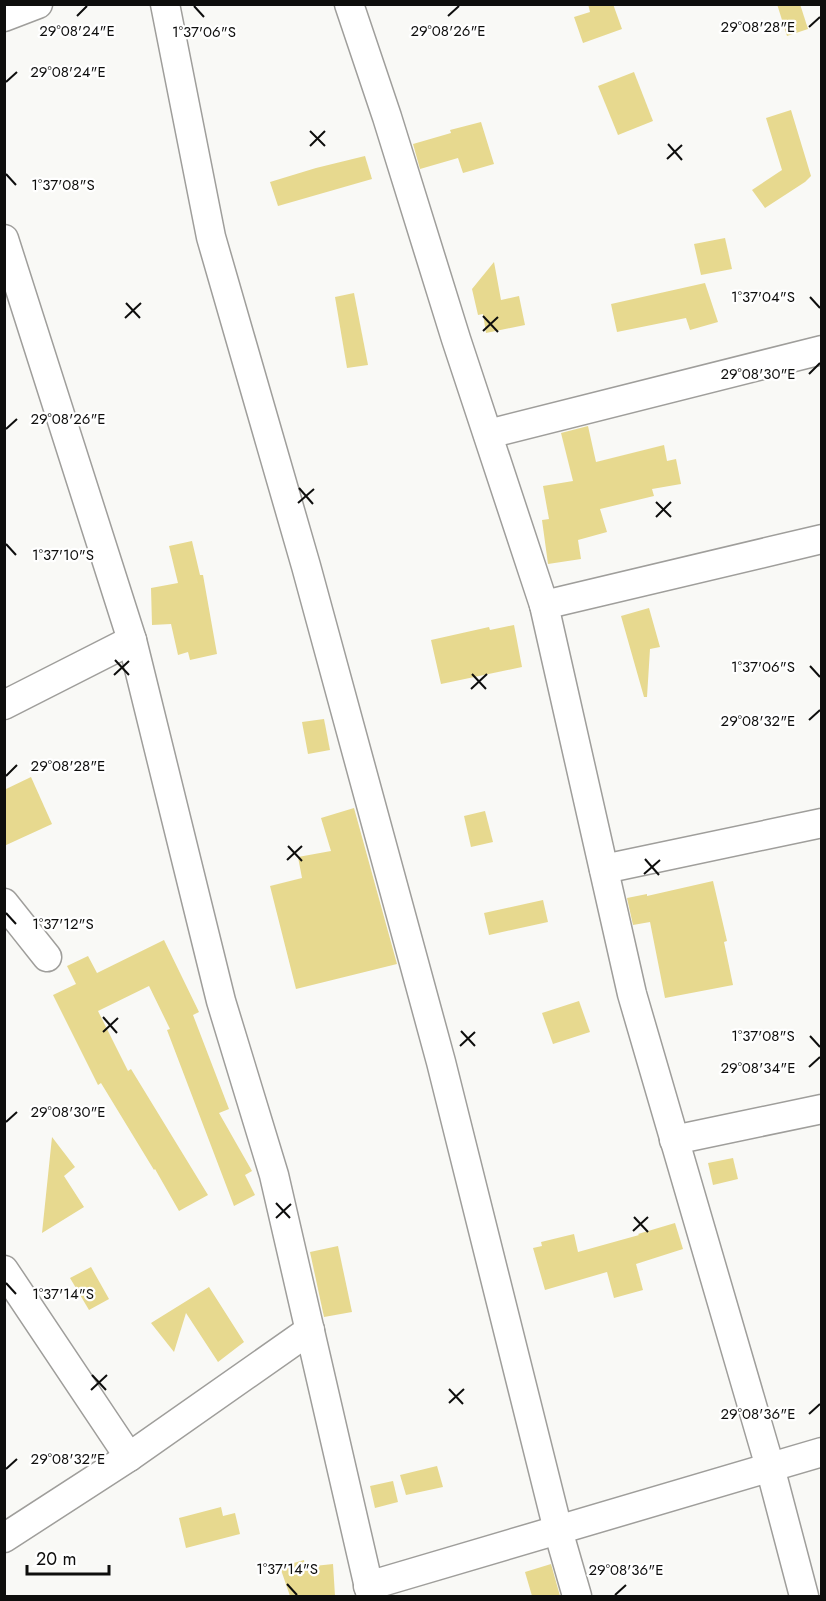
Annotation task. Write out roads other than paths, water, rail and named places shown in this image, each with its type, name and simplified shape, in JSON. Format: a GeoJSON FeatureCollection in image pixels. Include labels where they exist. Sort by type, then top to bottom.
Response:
{"type":"FeatureCollection","features":[{"type":"Feature","properties":{"kind":"street"},"geometry":{"type":"LineString","coordinates":[[4,17],[39,4]]}},
{"type":"Feature","properties":{"kind":"street"},"geometry":{"type":"LineString","coordinates":[[165,4],[212,237],[306,566],[441,1062],[558,1530],[577,1596]]}},
{"type":"Feature","properties":{"kind":"street"},"geometry":{"type":"LineString","coordinates":[[349,4],[544,605],[632,994],[770,1467],[804,1596]]}},
{"type":"Feature","properties":{"kind":"street"},"geometry":{"type":"LineString","coordinates":[[4,239],[132,640],[221,1001],[274,1175],[370,1591],[558,1530],[822,1452]]}},
{"type":"Feature","properties":{"kind":"street"},"geometry":{"type":"LineString","coordinates":[[488,434],[822,350]]}},
{"type":"Feature","properties":{"kind":"street"},"geometry":{"type":"LineString","coordinates":[[544,605],[822,539]]}},
{"type":"Feature","properties":{"kind":"street"},"geometry":{"type":"LineString","coordinates":[[4,705],[132,640]]}},
{"type":"Feature","properties":{"kind":"street"},"geometry":{"type":"LineString","coordinates":[[604,869],[822,824]]}},
{"type":"Feature","properties":{"kind":"street"},"geometry":{"type":"LineString","coordinates":[[4,903],[47,957]]}},
{"type":"Feature","properties":{"kind":"street"},"geometry":{"type":"LineString","coordinates":[[674,1140],[822,1109]]}},
{"type":"Feature","properties":{"kind":"street"},"geometry":{"type":"LineString","coordinates":[[4,1270],[129,1456]]}},
{"type":"Feature","properties":{"kind":"street"},"geometry":{"type":"LineString","coordinates":[[4,1538],[129,1456],[310,1330]]}}]}
